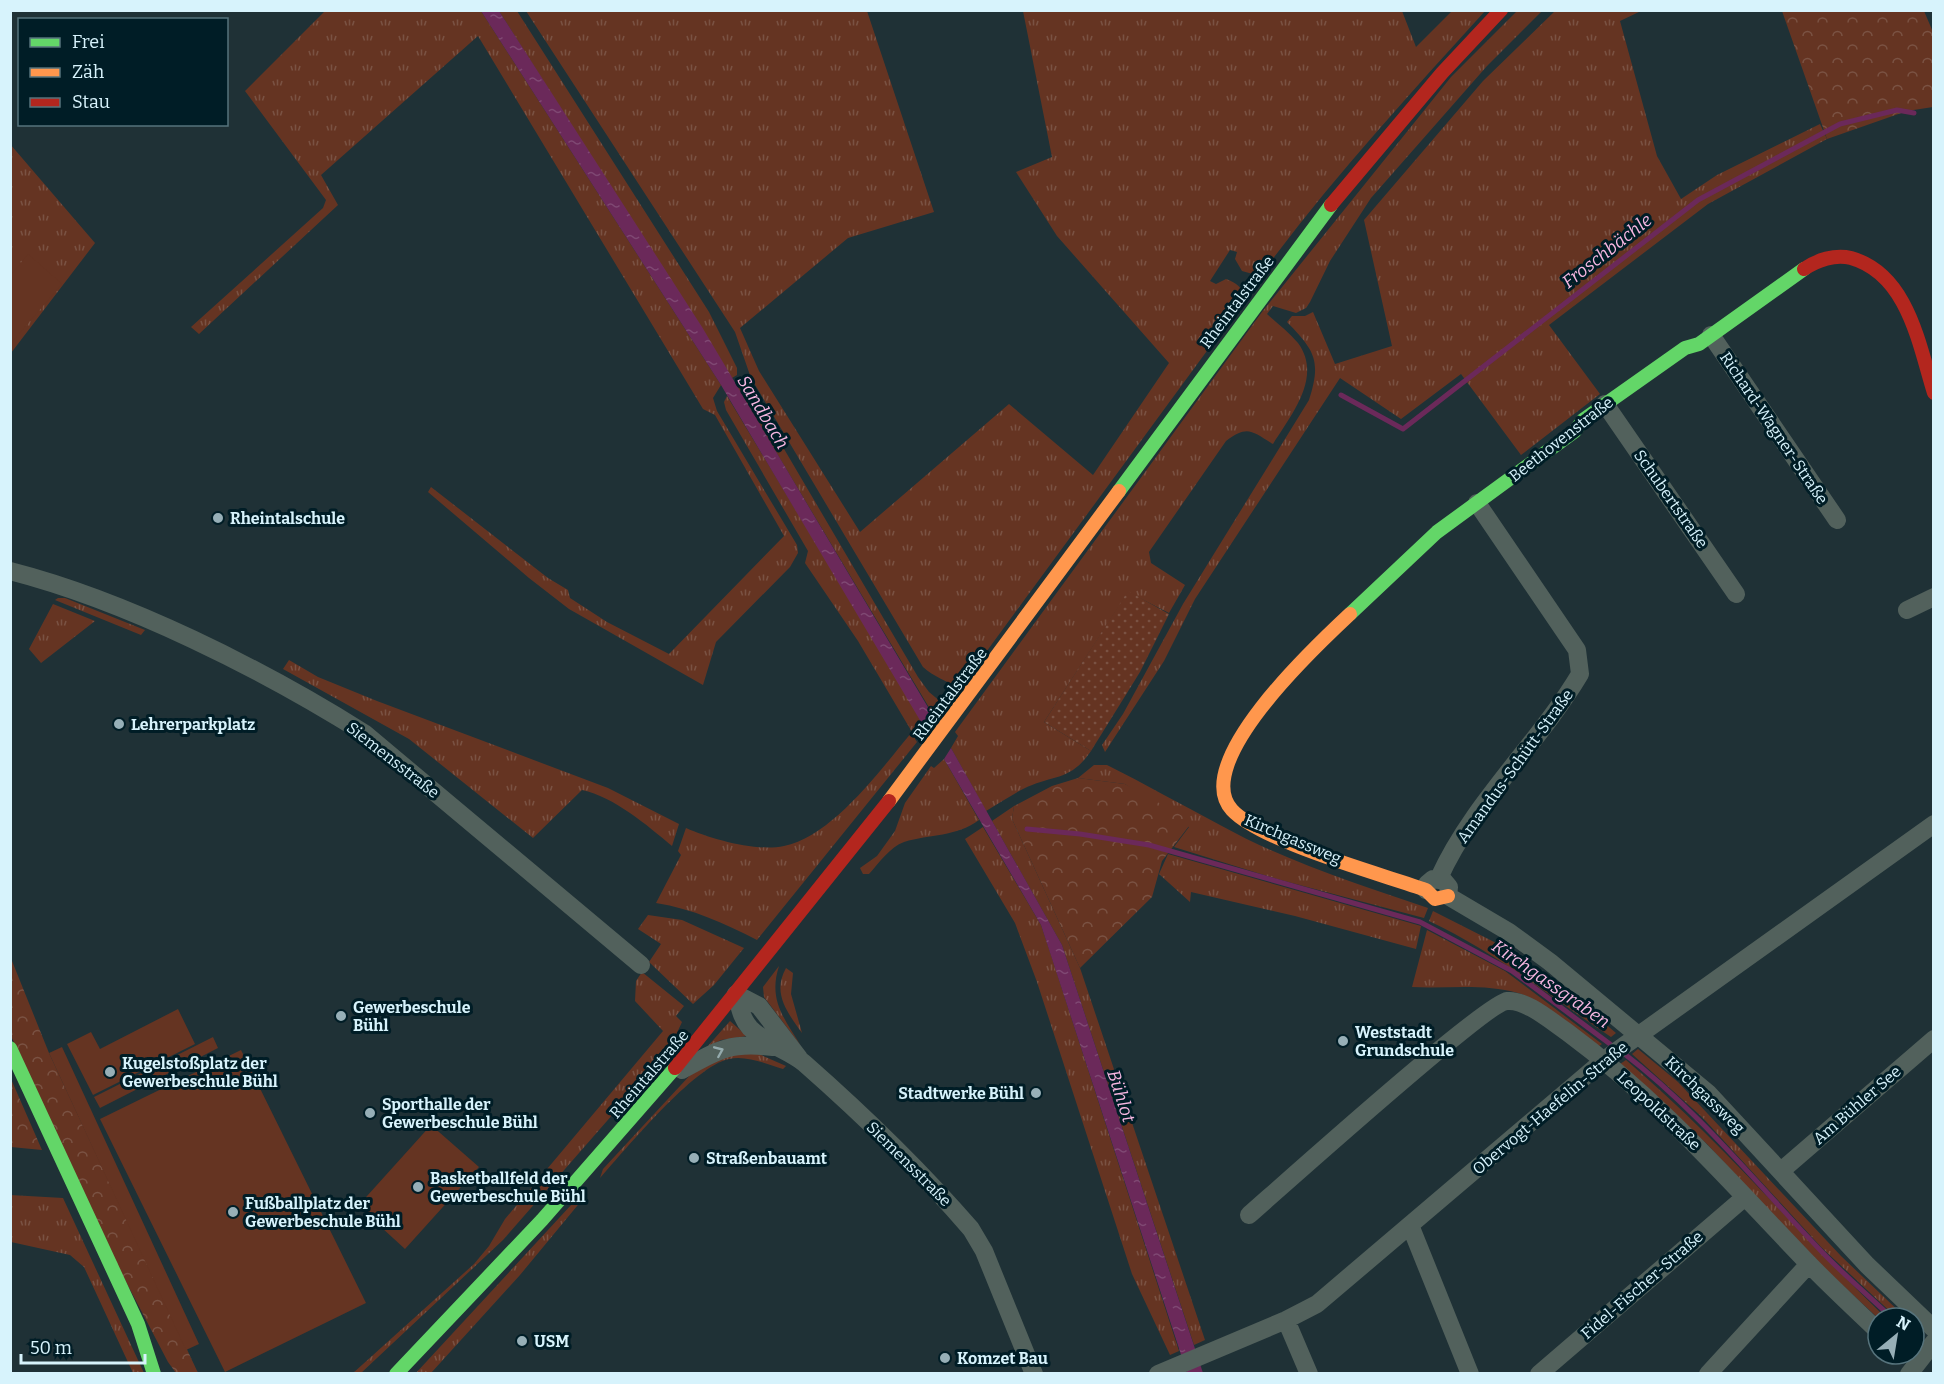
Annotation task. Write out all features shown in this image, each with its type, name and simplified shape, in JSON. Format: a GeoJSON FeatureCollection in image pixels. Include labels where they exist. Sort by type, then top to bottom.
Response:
{"type":"FeatureCollection","features":[{"type":"Feature","properties":{"kind":"main road","name":"Rheintalstraße"},"geometry":{"type":"LineString","coordinates":[[396,1374],[514,1249],[670,1076],[848,857],[949,725],[1262,294],[1360,169],[1460,53],[1502,10]]}},
{"type":"Feature","properties":{"kind":"main road","name":"Beethovenstraße"},"geometry":{"type":"LineString","coordinates":[[1230,808],[1223,794],[1223,780],[1246,728],[1269,697],[1400,564],[1477,503],[1575,431],[1583,420],[1605,404],[1685,348],[1699,344],[1818,260],[1850,256],[1876,267],[1894,287],[1930,369],[1934,393]]}},
{"type":"Feature","properties":{"kind":"main road","name":"Kirchgassweg"},"geometry":{"type":"LineString","coordinates":[[1230,808],[1253,825],[1298,845],[1432,884]]}},
{"type":"Feature","properties":{"kind":"main road"},"geometry":{"type":"LineString","coordinates":[[10,1048],[160,1369]]}},
{"type":"Feature","properties":{"kind":"street","name":"Richard-Wagner-Straße"},"geometry":{"type":"LineString","coordinates":[[1712,335],[1837,520]]}},
{"type":"Feature","properties":{"kind":"street","name":"Schubertstraße"},"geometry":{"type":"LineString","coordinates":[[1605,404],[1736,594]]}},
{"type":"Feature","properties":{"kind":"street","name":"Amandus-Schütt-Straße"},"geometry":{"type":"LineString","coordinates":[[1432,884],[1502,781],[1581,674],[1577,650],[1477,503]]}},
{"type":"Feature","properties":{"kind":"street","name":"Siemensstraße"},"geometry":{"type":"LineString","coordinates":[[10,570],[115,607],[175,633],[324,708],[364,733],[641,965]]}},
{"type":"Feature","properties":{"kind":"street"},"geometry":{"type":"LineString","coordinates":[[1907,610],[1934,597]]}},
{"type":"Feature","properties":{"kind":"street","name":"Obervogt-Haefelin-Straße"},"geometry":{"type":"LineString","coordinates":[[1158,1374],[1286,1320],[1317,1304],[1607,1057],[1934,824]]}},
{"type":"Feature","properties":{"kind":"street","name":"Kirchgassweg"},"geometry":{"type":"LineString","coordinates":[[1432,884],[1449,887],[1448,896],[1522,941],[1581,985],[1635,1037],[1709,1095],[1933,1338]]}},
{"type":"Feature","properties":{"kind":"street","name":"Siemensstraße"},"geometry":{"type":"LineString","coordinates":[[736,994],[742,1017],[750,1028],[773,1047],[801,1061],[845,1100],[971,1229],[984,1251],[1034,1374]]}},
{"type":"Feature","properties":{"kind":"street"},"geometry":{"type":"LineString","coordinates":[[736,994],[759,1006],[801,1061]]}},
{"type":"Feature","properties":{"kind":"street","name":"Leopoldstraße"},"geometry":{"type":"LineString","coordinates":[[1249,1215],[1499,1003],[1509,1000],[1537,1010],[1607,1057],[1677,1124],[1809,1264],[1866,1319]]}},
{"type":"Feature","properties":{"kind":"street","name":"Am Bühler See"},"geometry":{"type":"LineString","coordinates":[[1780,1171],[1934,1039]]}},
{"type":"Feature","properties":{"kind":"street"},"geometry":{"type":"LineString","coordinates":[[670,1076],[725,1047],[747,1044],[773,1047]]}},
{"type":"Feature","properties":{"kind":"street","name":"Fidel-Fischer-Straße"},"geometry":{"type":"LineString","coordinates":[[1539,1374],[1745,1197]]}},
{"type":"Feature","properties":{"kind":"street"},"geometry":{"type":"LineString","coordinates":[[1410,1225],[1470,1374]]}},
{"type":"Feature","properties":{"kind":"street"},"geometry":{"type":"LineString","coordinates":[[1708,1374],[1809,1264]]}},
{"type":"Feature","properties":{"kind":"street"},"geometry":{"type":"LineString","coordinates":[[1286,1320],[1309,1374]]}},
{"type":"Feature","properties":{"kind":"green space"},"geometry":{"type":"Polygon","coordinates":[[[325,11],[481,11],[721,385],[713,398],[717,411],[797,545],[798,553],[790,567],[716,642],[703,685],[569,609],[428,492],[431,487],[548,578],[568,590],[570,598],[607,622],[669,654],[784,536],[715,415],[703,409],[478,36],[321,175],[338,205],[199,334],[191,327],[323,208],[326,200],[245,91],[325,11]]]}},
{"type":"Feature","properties":{"kind":"green space"},"geometry":{"type":"Polygon","coordinates":[[[499,11],[517,11],[709,312],[737,368],[737,375],[732,378],[499,11]]]}},
{"type":"Feature","properties":{"kind":"green space"},"geometry":{"type":"Polygon","coordinates":[[[526,11],[867,11],[934,212],[848,238],[740,328],[759,371],[860,532],[1009,404],[1093,475],[1169,363],[1057,236],[1016,172],[1052,157],[1023,11],[1402,11],[1416,47],[1452,11],[1485,11],[1341,174],[1260,276],[1242,271],[1235,259],[1237,252],[1230,250],[1210,281],[1216,284],[1226,279],[1233,282],[1241,288],[1245,299],[959,689],[923,667],[751,378],[735,332],[526,11]]]}},
{"type":"Feature","properties":{"kind":"green space"},"geometry":{"type":"Polygon","coordinates":[[[1517,11],[1542,11],[1487,66],[1371,198],[1330,261],[1306,308],[1296,313],[1273,306],[1267,314],[1298,343],[1305,356],[1306,382],[1302,395],[1273,444],[1254,433],[1245,431],[1226,441],[1149,552],[1151,563],[1185,585],[1169,613],[1128,592],[1044,722],[1091,751],[1076,768],[1068,773],[1023,789],[986,811],[951,748],[958,736],[955,732],[1262,312],[1451,77],[1517,11]]]}},
{"type":"Feature","properties":{"kind":"green space"},"geometry":{"type":"Polygon","coordinates":[[[1555,11],[1641,11],[1620,21],[1657,156],[1681,199],[1717,175],[1820,124],[1827,139],[1708,204],[1549,325],[1600,394],[1521,455],[1461,374],[1401,419],[1340,378],[1195,599],[1164,661],[1105,752],[1102,745],[1123,714],[1183,604],[1309,400],[1315,375],[1313,356],[1304,340],[1287,322],[1292,316],[1305,316],[1313,312],[1335,364],[1392,346],[1364,220],[1483,81],[1555,11]]]}},
{"type":"Feature","properties":{"kind":"green space"},"geometry":{"type":"Polygon","coordinates":[[[1782,11],[1924,11],[1933,32],[1933,107],[1907,111],[1827,139],[1782,11]]]}},
{"type":"Feature","properties":{"kind":"green space"},"geometry":{"type":"Polygon","coordinates":[[[10,144],[95,243],[11,353],[10,353],[10,144]]]}},
{"type":"Feature","properties":{"kind":"green space"},"geometry":{"type":"Polygon","coordinates":[[[28,254],[62,284],[11,343],[11,275],[28,254]]]}},
{"type":"Feature","properties":{"kind":"green space"},"geometry":{"type":"Polygon","coordinates":[[[736,385],[750,391],[918,677],[929,692],[941,702],[930,709],[736,385]]]}},
{"type":"Feature","properties":{"kind":"green space"},"geometry":{"type":"Polygon","coordinates":[[[727,396],[921,718],[915,739],[917,742],[757,940],[708,917],[656,903],[681,855],[678,851],[686,828],[747,846],[784,846],[802,840],[820,829],[855,799],[912,732],[858,641],[805,563],[808,551],[726,410],[724,402],[727,396]]]}},
{"type":"Feature","properties":{"kind":"green space"},"geometry":{"type":"Polygon","coordinates":[[[1128,591],[1169,614],[1140,672],[1091,751],[1044,722],[1128,591]]]}},
{"type":"Feature","properties":{"kind":"green space"},"geometry":{"type":"Polygon","coordinates":[[[65,598],[145,630],[141,635],[55,600],[65,598]]]}},
{"type":"Feature","properties":{"kind":"green space"},"geometry":{"type":"Polygon","coordinates":[[[53,604],[95,621],[41,663],[29,649],[53,604]]]}},
{"type":"Feature","properties":{"kind":"green space"},"geometry":{"type":"Polygon","coordinates":[[[289,660],[318,677],[377,701],[608,788],[679,824],[672,846],[618,805],[582,790],[533,838],[409,739],[283,669],[289,660]]]}},
{"type":"Feature","properties":{"kind":"green space"},"geometry":{"type":"Polygon","coordinates":[[[944,759],[979,820],[952,832],[899,844],[869,874],[863,874],[860,868],[877,856],[895,831],[905,803],[931,766],[934,768],[944,759]]]}},
{"type":"Feature","properties":{"kind":"green space"},"geometry":{"type":"Polygon","coordinates":[[[1094,765],[1107,765],[1270,850],[1428,908],[1424,918],[1277,879],[1174,847],[1189,827],[1125,784],[1078,778],[1094,765]]]}},
{"type":"Feature","properties":{"kind":"green space"},"geometry":{"type":"Polygon","coordinates":[[[1078,778],[1125,784],[1188,819],[1189,826],[1162,861],[1152,897],[1080,968],[1012,819],[1014,806],[1052,786],[1078,778]]]}},
{"type":"Feature","properties":{"kind":"green space"},"geometry":{"type":"Polygon","coordinates":[[[1014,806],[1012,819],[1080,968],[1205,1340],[1194,1345],[1062,945],[992,821],[1014,806]]]}},
{"type":"Feature","properties":{"kind":"green space"},"geometry":{"type":"Polygon","coordinates":[[[983,827],[1041,925],[1179,1351],[1170,1355],[1132,1274],[1037,982],[1015,923],[965,839],[983,827]]]}},
{"type":"Feature","properties":{"kind":"green space"},"geometry":{"type":"Polygon","coordinates":[[[1168,854],[1421,926],[1416,949],[1295,916],[1191,892],[1190,902],[1159,874],[1168,854]]]}},
{"type":"Feature","properties":{"kind":"green space"},"geometry":{"type":"Polygon","coordinates":[[[1433,911],[1504,947],[1566,991],[1616,1033],[1611,1037],[1500,961],[1429,921],[1433,911]]]}},
{"type":"Feature","properties":{"kind":"green space"},"geometry":{"type":"Polygon","coordinates":[[[648,915],[682,920],[744,948],[714,985],[693,1004],[649,962],[661,944],[638,929],[648,915]]]}},
{"type":"Feature","properties":{"kind":"green space"},"geometry":{"type":"Polygon","coordinates":[[[1427,930],[1505,971],[1602,1044],[1599,1046],[1549,1009],[1518,993],[1478,987],[1412,987],[1427,930]]]}},
{"type":"Feature","properties":{"kind":"green space"},"geometry":{"type":"Polygon","coordinates":[[[10,956],[49,1053],[198,1373],[176,1373],[168,1362],[112,1255],[11,1036],[10,956]]]}},
{"type":"Feature","properties":{"kind":"green space"},"geometry":{"type":"Polygon","coordinates":[[[779,966],[775,989],[777,999],[784,1017],[801,1046],[764,997],[763,987],[779,966]]]}},
{"type":"Feature","properties":{"kind":"green space"},"geometry":{"type":"Polygon","coordinates":[[[786,968],[793,973],[791,994],[802,1033],[791,1018],[781,994],[780,986],[786,968]]]}},
{"type":"Feature","properties":{"kind":"green space"},"geometry":{"type":"Polygon","coordinates":[[[642,972],[684,1006],[676,1016],[682,1022],[669,1050],[503,1240],[361,1373],[352,1374],[474,1264],[489,1246],[505,1219],[663,1031],[635,1001],[636,981],[642,972]]]}},
{"type":"Feature","properties":{"kind":"green space","name":"Kugelstoßplatz der Gewerbeschule Bühl"},"geometry":{"type":"Polygon","coordinates":[[[178,1009],[195,1044],[93,1095],[67,1044],[91,1032],[100,1049],[178,1009]]]}},
{"type":"Feature","properties":{"kind":"green space"},"geometry":{"type":"Polygon","coordinates":[[[730,1021],[747,1036],[721,1040],[707,1047],[730,1021]]]}},
{"type":"Feature","properties":{"kind":"green space"},"geometry":{"type":"Polygon","coordinates":[[[213,1037],[218,1048],[100,1108],[94,1097],[213,1037]]]}},
{"type":"Feature","properties":{"kind":"green space"},"geometry":{"type":"Polygon","coordinates":[[[62,1047],[199,1344],[186,1350],[49,1053],[62,1047]]]}},
{"type":"Feature","properties":{"kind":"green space"},"geometry":{"type":"Polygon","coordinates":[[[1638,1049],[1678,1082],[1841,1256],[1893,1306],[1884,1306],[1821,1247],[1702,1117],[1632,1054],[1638,1049]]]}},
{"type":"Feature","properties":{"kind":"green space","name":"Fußballplatz der Gewerbeschule Bühl"},"geometry":{"type":"Polygon","coordinates":[[[241,1050],[366,1303],[225,1372],[100,1119],[241,1050]]]}},
{"type":"Feature","properties":{"kind":"green space"},"geometry":{"type":"Polygon","coordinates":[[[752,1051],[786,1066],[783,1069],[742,1058],[729,1059],[714,1065],[698,1076],[661,1110],[600,1178],[603,1169],[693,1072],[714,1057],[752,1051]]]}},
{"type":"Feature","properties":{"kind":"green space"},"geometry":{"type":"Polygon","coordinates":[[[1626,1060],[1660,1090],[1726,1154],[1874,1306],[1866,1307],[1814,1259],[1707,1144],[1620,1064],[1626,1060]]]}},
{"type":"Feature","properties":{"kind":"green space"},"geometry":{"type":"Polygon","coordinates":[[[11,1079],[42,1150],[11,1147],[11,1079]]]}},
{"type":"Feature","properties":{"kind":"green space","name":"Basketballfeld der Gewerbeschule Bühl"},"geometry":{"type":"Polygon","coordinates":[[[431,1125],[479,1167],[405,1249],[358,1206],[431,1125]]]}},
{"type":"Feature","properties":{"kind":"green space"},"geometry":{"type":"Polygon","coordinates":[[[10,1195],[63,1198],[144,1373],[133,1373],[84,1267],[70,1255],[11,1242],[10,1195]]]}},
{"type":"Feature","properties":{"kind":"green space"},"geometry":{"type":"Polygon","coordinates":[[[582,1200],[520,1275],[431,1373],[415,1374],[572,1204],[582,1200]]]}},
{"type":"Feature","properties":{"kind":"water"},"geometry":{"type":"Polygon","coordinates":[[[481,11],[499,11],[702,327],[929,709],[936,713],[924,727],[721,385],[481,11]]]}},
{"type":"Feature","properties":{"kind":"water"},"geometry":{"type":"Polygon","coordinates":[[[951,748],[1062,945],[1203,1373],[1187,1373],[1041,925],[944,759],[951,748]]]}},
{"type":"Feature","properties":{"kind":"waterway","name":"Froschbächle"},"geometry":{"type":"LineString","coordinates":[[1341,395],[1403,429],[1698,200],[1840,124],[1897,110],[1914,113]]}},
{"type":"Feature","properties":{"kind":"waterway","name":"Kirchgassgraben"},"geometry":{"type":"LineString","coordinates":[[1027,829],[1080,834],[1149,845],[1420,922],[1512,971],[1614,1047]]}},
{"type":"Feature","properties":{"kind":"waterway","name":"Kirchgassgraben"},"geometry":{"type":"LineString","coordinates":[[1622,1052],[1701,1122],[1822,1252],[1879,1306]]}},
{"type":"Feature","properties":{"kind":"traffic: fast"},"geometry":{"type":"LineString","coordinates":[[1119,491],[1331,205]]}},
{"type":"Feature","properties":{"kind":"traffic: fast"},"geometry":{"type":"LineString","coordinates":[[1350,614],[1437,532],[1575,431],[1583,420],[1685,348],[1699,344],[1804,269]]}},
{"type":"Feature","properties":{"kind":"traffic: fast"},"geometry":{"type":"LineString","coordinates":[[10,1048],[138,1324],[154,1374]]}},
{"type":"Feature","properties":{"kind":"traffic: fast"},"geometry":{"type":"LineString","coordinates":[[396,1374],[542,1220],[675,1068]]}},
{"type":"Feature","properties":{"kind":"traffic: slow"},"geometry":{"type":"LineString","coordinates":[[889,801],[1119,491]]}},
{"type":"Feature","properties":{"kind":"traffic: slow"},"geometry":{"type":"LineString","coordinates":[[1350,614],[1287,677],[1263,706],[1242,735],[1228,764],[1223,789],[1232,810],[1247,822],[1269,834],[1323,856],[1426,890],[1435,899],[1448,896]]}},
{"type":"Feature","properties":{"kind":"traffic: jam"},"geometry":{"type":"LineString","coordinates":[[1331,205],[1442,73],[1501,10]]}},
{"type":"Feature","properties":{"kind":"traffic: jam"},"geometry":{"type":"LineString","coordinates":[[1804,269],[1826,259],[1845,257],[1870,266],[1886,279],[1908,314],[1934,393]]}},
{"type":"Feature","properties":{"kind":"traffic: jam"},"geometry":{"type":"LineString","coordinates":[[675,1068],[889,801]]}},
{"type":"Feature","properties":{"kind":"place","name":"Rheintalschule"},"geometry":{"type":"Point","coordinates":[218,518]}},
{"type":"Feature","properties":{"kind":"place","name":"Lehrerparkplatz"},"geometry":{"type":"Point","coordinates":[119,724]}},
{"type":"Feature","properties":{"kind":"place","name":"Gewerbeschule Bühl"},"geometry":{"type":"Point","coordinates":[341,1016]}},
{"type":"Feature","properties":{"kind":"place","name":"Weststadt Grundschule"},"geometry":{"type":"Point","coordinates":[1343,1041]}},
{"type":"Feature","properties":{"kind":"place","name":"Kugelstoßplatz der Gewerbeschule Bühl"},"geometry":{"type":"Point","coordinates":[110,1072]}},
{"type":"Feature","properties":{"kind":"place","name":"Stadtwerke Bühl"},"geometry":{"type":"Point","coordinates":[1036,1093]}},
{"type":"Feature","properties":{"kind":"place","name":"Sporthalle der Gewerbeschule Bühl"},"geometry":{"type":"Point","coordinates":[370,1113]}},
{"type":"Feature","properties":{"kind":"place","name":"Straßenbauamt"},"geometry":{"type":"Point","coordinates":[694,1158]}},
{"type":"Feature","properties":{"kind":"place","name":"Basketballfeld der Gewerbeschule Bühl"},"geometry":{"type":"Point","coordinates":[418,1187]}},
{"type":"Feature","properties":{"kind":"place","name":"Fußballplatz der Gewerbeschule Bühl"},"geometry":{"type":"Point","coordinates":[233,1212]}},
{"type":"Feature","properties":{"kind":"place","name":"USM"},"geometry":{"type":"Point","coordinates":[522,1341]}},
{"type":"Feature","properties":{"kind":"place","name":"Komzet Bau"},"geometry":{"type":"Point","coordinates":[945,1358]}},
{"type":"Feature","properties":{"kind":"water label","name":"Sandbach"},"geometry":{"type":"Point","coordinates":[763,412]}},
{"type":"Feature","properties":{"kind":"water label","name":"Bühlot"},"geometry":{"type":"Point","coordinates":[1121,1096]}}]}
